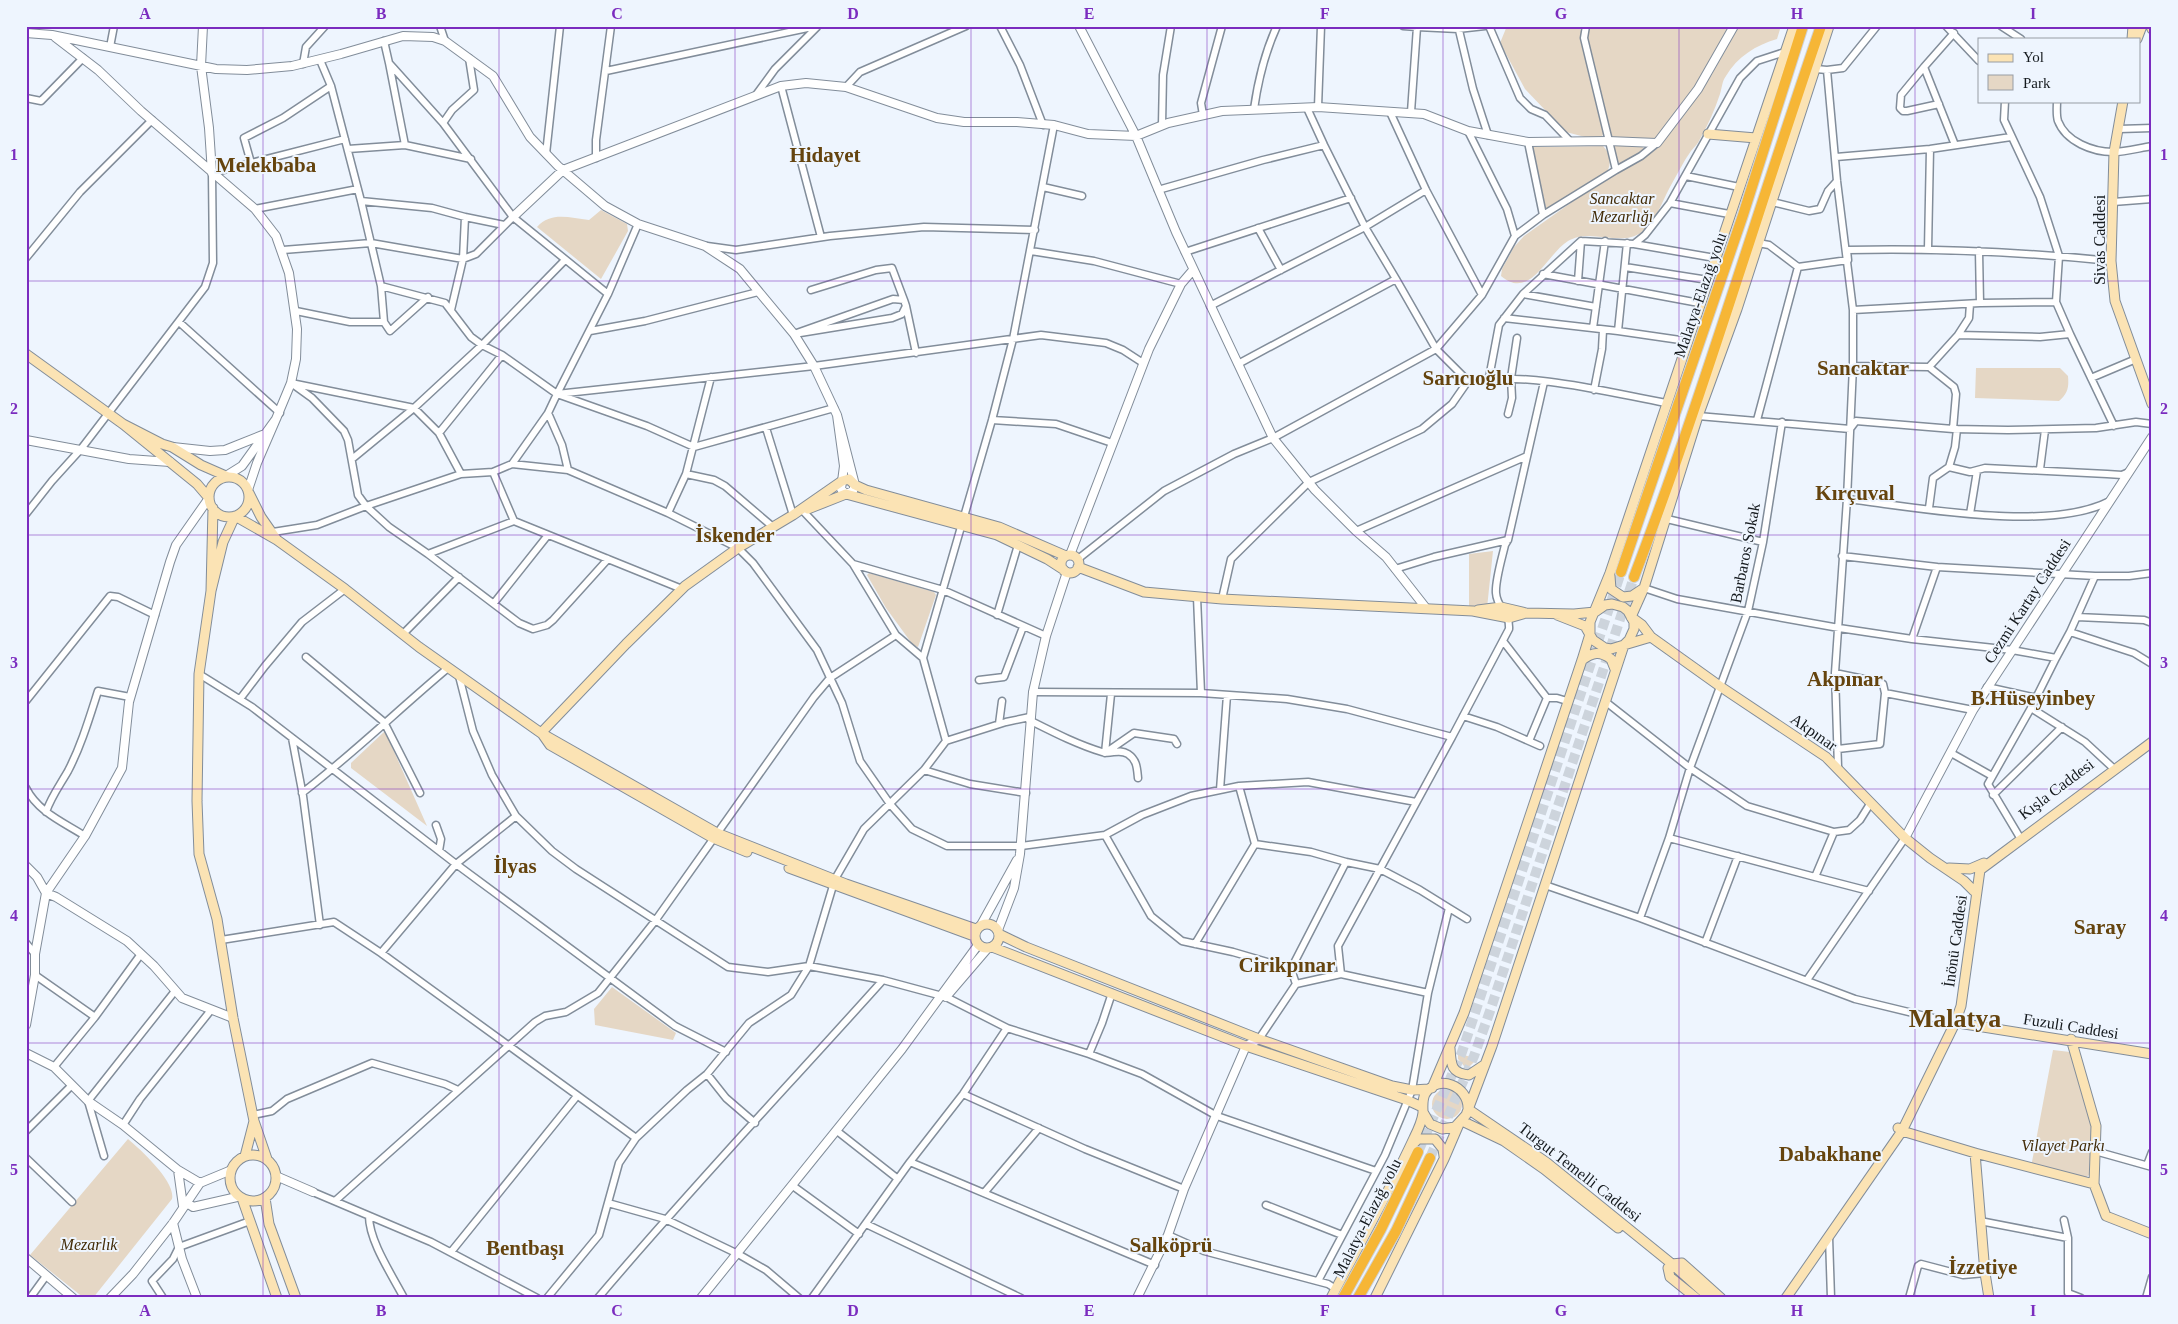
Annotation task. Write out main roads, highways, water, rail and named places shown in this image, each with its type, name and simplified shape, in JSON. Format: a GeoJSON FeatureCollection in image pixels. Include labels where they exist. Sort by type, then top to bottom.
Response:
{"type":"FeatureCollection","features":[{"type":"Feature","properties":{"kind":"highway","name":"Malatya-Elazığ yolu"},"geometry":{"type":"LineString","coordinates":[[1622,572],[1743,215],[1792,49],[1803,26]]}},
{"type":"Feature","properties":{"kind":"highway"},"geometry":{"type":"LineString","coordinates":[[1634,577],[1749,244],[1778,148],[1821,26]]}},
{"type":"Feature","properties":{"kind":"highway","name":"Malatya-Elazığ yolu"},"geometry":{"type":"LineString","coordinates":[[1343,1298],[1381,1229],[1414,1149]]}},
{"type":"Feature","properties":{"kind":"highway"},"geometry":{"type":"LineString","coordinates":[[1358,1298],[1396,1231],[1430,1158]]}},
{"type":"Feature","properties":{"kind":"main road"},"geometry":{"type":"LineString","coordinates":[[1414,1149],[1425,1095],[1450,1046],[1464,1013],[1582,660],[1590,634],[1590,622],[1610,573],[1729,214],[1756,138],[1792,49],[1794,26]]}},
{"type":"Feature","properties":{"kind":"main road"},"geometry":{"type":"LineString","coordinates":[[1631,617],[1644,588],[1698,416],[1830,26]]}},
{"type":"Feature","properties":{"kind":"main road"},"geometry":{"type":"LineString","coordinates":[[2137,38],[2142,26]]}},
{"type":"Feature","properties":{"kind":"main road","name":"Sivas Caddesi"},"geometry":{"type":"LineString","coordinates":[[2123,102],[2114,152],[2111,261],[2115,301],[2152,404]]}},
{"type":"Feature","properties":{"kind":"main road"},"geometry":{"type":"LineString","coordinates":[[1748,161],[1769,130]]}},
{"type":"Feature","properties":{"kind":"main road"},"geometry":{"type":"LineString","coordinates":[[1708,134],[1756,138]]}},
{"type":"Feature","properties":{"kind":"main road"},"geometry":{"type":"LineString","coordinates":[[26,354],[123,424],[197,484],[209,498],[213,508],[211,591]]}},
{"type":"Feature","properties":{"kind":"main road"},"geometry":{"type":"LineString","coordinates":[[123,424],[162,444],[172,447],[201,465],[241,481],[249,492],[261,517],[275,536]]}},
{"type":"Feature","properties":{"kind":"main road"},"geometry":{"type":"LineString","coordinates":[[209,498],[215,483],[226,476]]}},
{"type":"Feature","properties":{"kind":"main road"},"geometry":{"type":"LineString","coordinates":[[541,732],[682,589],[738,548],[849,479],[855,485],[998,535],[1065,571],[1073,573],[1073,560]]}},
{"type":"Feature","properties":{"kind":"main road"},"geometry":{"type":"LineString","coordinates":[[240,1199],[265,1198],[273,1191],[276,1184],[276,1176],[267,1159],[254,1118],[233,1018],[217,919],[200,854],[197,801],[199,674],[211,591],[223,542],[235,516],[248,505],[249,492]]}},
{"type":"Feature","properties":{"kind":"main road"},"geometry":{"type":"LineString","coordinates":[[793,515],[846,494],[962,521],[999,527],[1144,592],[1197,598],[1473,611],[1509,618],[1526,613]]}},
{"type":"Feature","properties":{"kind":"main road"},"geometry":{"type":"LineString","coordinates":[[213,508],[222,515],[235,516],[275,536],[448,668],[541,732],[715,836],[977,934],[990,948],[1112,993],[1246,1046],[1407,1100],[1422,1109],[1427,1121],[1435,1127],[1450,1129],[1460,1123]]}},
{"type":"Feature","properties":{"kind":"main road"},"geometry":{"type":"LineString","coordinates":[[1065,571],[1062,562],[1073,560]]}},
{"type":"Feature","properties":{"kind":"main road"},"geometry":{"type":"LineString","coordinates":[[1610,573],[1609,583],[1611,589],[1623,597],[1632,596],[1644,588]]}},
{"type":"Feature","properties":{"kind":"main road"},"geometry":{"type":"LineString","coordinates":[[1375,1298],[1468,1108],[1485,1064],[1606,702],[1615,669],[1624,645],[1632,635],[1634,622],[1623,607],[1612,604],[1605,605],[1595,612],[1557,615],[1526,613],[1501,607],[1473,611]]}},
{"type":"Feature","properties":{"kind":"main road"},"geometry":{"type":"LineString","coordinates":[[1557,615],[1585,626],[1598,645],[1605,648],[1618,648],[1652,637]]}},
{"type":"Feature","properties":{"kind":"main road","name":"Akpınar"},"geometry":{"type":"LineString","coordinates":[[1631,617],[1642,625],[1652,637],[1826,757],[1838,767],[1870,804],[1905,838],[1964,881],[1974,891]]}},
{"type":"Feature","properties":{"kind":"main road"},"geometry":{"type":"LineString","coordinates":[[1582,660],[1593,653],[1600,653],[1611,659],[1615,669]]}},
{"type":"Feature","properties":{"kind":"main road","name":"Kışla Caddesi"},"geometry":{"type":"LineString","coordinates":[[1980,868],[2019,836],[2112,767],[2152,740]]}},
{"type":"Feature","properties":{"kind":"main road","name":"Kışla Caddesi"},"geometry":{"type":"LineString","coordinates":[[1980,868],[2152,740]]}},
{"type":"Feature","properties":{"kind":"main road"},"geometry":{"type":"LineString","coordinates":[[1946,868],[1965,870],[1980,868]]}},
{"type":"Feature","properties":{"kind":"main road","name":"İnönü Caddesi"},"geometry":{"type":"LineString","coordinates":[[1954,1021],[1975,878],[1980,868]]}},
{"type":"Feature","properties":{"kind":"main road","name":"İnönü Caddesi"},"geometry":{"type":"LineString","coordinates":[[1786,1298],[1829,1238],[1900,1129],[1961,1006],[1980,868]]}},
{"type":"Feature","properties":{"kind":"main road"},"geometry":{"type":"LineString","coordinates":[[977,934],[988,923],[998,932],[1026,947],[1259,1039],[1392,1086],[1412,1090],[1430,1088],[1444,1083],[1458,1087],[1466,1096],[1468,1108]]}},
{"type":"Feature","properties":{"kind":"main road"},"geometry":{"type":"LineString","coordinates":[[990,948],[998,941],[998,932]]}},
{"type":"Feature","properties":{"kind":"main road","name":"Fuzuli Caddesi"},"geometry":{"type":"LineString","coordinates":[[1954,1021],[2152,1052]]}},
{"type":"Feature","properties":{"kind":"main road"},"geometry":{"type":"LineString","coordinates":[[2071,1040],[2096,1126],[2094,1184],[2106,1216],[2152,1234]]}},
{"type":"Feature","properties":{"kind":"main road"},"geometry":{"type":"LineString","coordinates":[[1450,1046],[1452,1066],[1457,1072],[1469,1075],[1485,1064]]}},
{"type":"Feature","properties":{"kind":"main road","name":"Turgut Temelli Caddesi"},"geometry":{"type":"LineString","coordinates":[[1468,1108],[1546,1162],[1708,1298]]}},
{"type":"Feature","properties":{"kind":"main road"},"geometry":{"type":"LineString","coordinates":[[245,1156],[254,1118]]}},
{"type":"Feature","properties":{"kind":"main road","name":"Turgut Temelli Caddesi"},"geometry":{"type":"LineString","coordinates":[[1460,1123],[1504,1141],[1544,1168],[1670,1266]]}},
{"type":"Feature","properties":{"kind":"main road"},"geometry":{"type":"LineString","coordinates":[[1782,1298],[1900,1129],[1975,1153],[2094,1184]]}},
{"type":"Feature","properties":{"kind":"main road"},"geometry":{"type":"LineString","coordinates":[[1331,1298],[1418,1139],[1435,1139],[1443,1149],[1444,1159]]}},
{"type":"Feature","properties":{"kind":"main road"},"geometry":{"type":"LineString","coordinates":[[1975,1153],[1985,1273],[1989,1298]]}},
{"type":"Feature","properties":{"kind":"main road"},"geometry":{"type":"LineString","coordinates":[[267,1159],[245,1156],[237,1161],[229,1171],[228,1179],[250,1221],[277,1298]]}},
{"type":"Feature","properties":{"kind":"main road"},"geometry":{"type":"LineString","coordinates":[[265,1198],[269,1224],[296,1298]]}},
{"type":"Feature","properties":{"kind":"main road","name":"Turgut Temelli Caddesi"},"geometry":{"type":"LineString","coordinates":[[1670,1266],[1682,1263],[1721,1298]]}},
{"type":"Feature","properties":{"kind":"main road","name":"Turgut Temelli Caddesi"},"geometry":{"type":"LineString","coordinates":[[1670,1266],[1670,1277],[1696,1298]]}},
{"type":"Feature","properties":{"kind":"tunnel"},"geometry":{"type":"LineString","coordinates":[[1418,1152],[1462,1052],[1621,572]]}},
{"type":"Feature","properties":{"kind":"tunnel"},"geometry":{"type":"LineString","coordinates":[[1430,1158],[1474,1056],[1490,1011],[1634,577]]}},
{"type":"Feature","properties":{"kind":"district","name":"Hidayet"},"geometry":{"type":"Point","coordinates":[825,155]}},
{"type":"Feature","properties":{"kind":"district","name":"Melekbaba"},"geometry":{"type":"Point","coordinates":[266,165]}},
{"type":"Feature","properties":{"kind":"district","name":"Sancaktar"},"geometry":{"type":"Point","coordinates":[1863,368]}},
{"type":"Feature","properties":{"kind":"district","name":"Sarıcıoğlu"},"geometry":{"type":"Point","coordinates":[1468,378]}},
{"type":"Feature","properties":{"kind":"district","name":"Kırçuval"},"geometry":{"type":"Point","coordinates":[1855,493]}},
{"type":"Feature","properties":{"kind":"district","name":"İskender"},"geometry":{"type":"Point","coordinates":[735,535]}},
{"type":"Feature","properties":{"kind":"district","name":"Akpınar"},"geometry":{"type":"Point","coordinates":[1845,679]}},
{"type":"Feature","properties":{"kind":"district","name":"B.Hüseyinbey"},"geometry":{"type":"Point","coordinates":[2033,698]}},
{"type":"Feature","properties":{"kind":"district","name":"İlyas"},"geometry":{"type":"Point","coordinates":[515,866]}},
{"type":"Feature","properties":{"kind":"district","name":"Saray"},"geometry":{"type":"Point","coordinates":[2100,927]}},
{"type":"Feature","properties":{"kind":"district","name":"Cirikpınar"},"geometry":{"type":"Point","coordinates":[1287,965]}},
{"type":"Feature","properties":{"kind":"district","name":"Malatya"},"geometry":{"type":"Point","coordinates":[1955,1018]}},
{"type":"Feature","properties":{"kind":"district","name":"Dabakhane"},"geometry":{"type":"Point","coordinates":[1830,1154]}},
{"type":"Feature","properties":{"kind":"district","name":"Salköprü"},"geometry":{"type":"Point","coordinates":[1171,1245]}},
{"type":"Feature","properties":{"kind":"district","name":"Bentbaşı"},"geometry":{"type":"Point","coordinates":[525,1248]}},
{"type":"Feature","properties":{"kind":"district","name":"İzzetiye"},"geometry":{"type":"Point","coordinates":[1983,1267]}},
{"type":"Feature","properties":{"kind":"park label","name":"Sancaktar Mezarlığı"},"geometry":{"type":"Point","coordinates":[1622,207]}},
{"type":"Feature","properties":{"kind":"park label","name":"Vilayet Parkı"},"geometry":{"type":"Point","coordinates":[2063,1145]}},
{"type":"Feature","properties":{"kind":"park label","name":"Mezarlık"},"geometry":{"type":"Point","coordinates":[89,1244]}}]}
